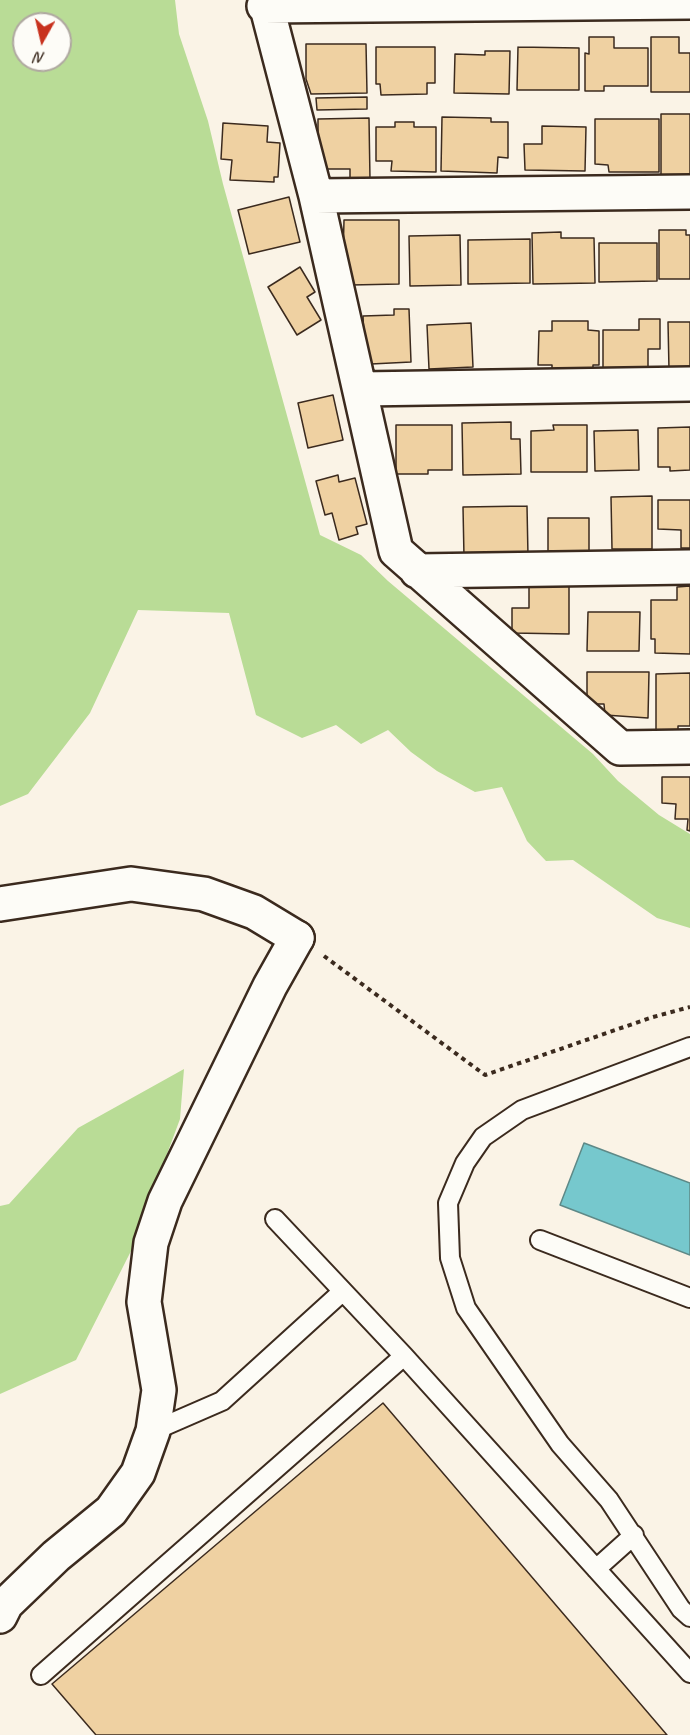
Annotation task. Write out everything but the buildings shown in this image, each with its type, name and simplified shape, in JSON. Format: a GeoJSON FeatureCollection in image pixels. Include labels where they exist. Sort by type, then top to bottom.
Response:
{"type":"FeatureCollection","features":[{"type":"Feature","properties":{"kind":"street"},"geometry":{"type":"LineString","coordinates":[[690,2],[265,3],[316,196],[396,551],[620,748],[690,747]]}},
{"type":"Feature","properties":{"kind":"street"},"geometry":{"type":"LineString","coordinates":[[316,196],[690,192]]}},
{"type":"Feature","properties":{"kind":"street"},"geometry":{"type":"LineString","coordinates":[[361,389],[690,384]]}},
{"type":"Feature","properties":{"kind":"street"},"geometry":{"type":"LineString","coordinates":[[417,571],[690,567]]}},
{"type":"Feature","properties":{"kind":"street"},"geometry":{"type":"LineString","coordinates":[[0,904],[131,884],[204,894],[254,912],[297,938],[270,986],[165,1201],[151,1243],[144,1302],[159,1390],[153,1431],[138,1473],[111,1511],[31,1580],[6,1604],[0,1616]]}},
{"type":"Feature","properties":{"kind":"lane"},"geometry":{"type":"LineString","coordinates":[[690,1047],[522,1110],[483,1137],[465,1163],[448,1203],[450,1258],[466,1308],[560,1444],[609,1500],[681,1609],[690,1617]]}},
{"type":"Feature","properties":{"kind":"lane"},"geometry":{"type":"LineString","coordinates":[[274,1219],[404,1356],[690,1673]]}},
{"type":"Feature","properties":{"kind":"lane"},"geometry":{"type":"LineString","coordinates":[[540,1240],[690,1298]]}},
{"type":"Feature","properties":{"kind":"lane"},"geometry":{"type":"LineString","coordinates":[[153,1431],[222,1401],[342,1292]]}},
{"type":"Feature","properties":{"kind":"lane"},"geometry":{"type":"LineString","coordinates":[[41,1675],[404,1356]]}},
{"type":"Feature","properties":{"kind":"lane"},"geometry":{"type":"LineString","coordinates":[[596,1569],[634,1535]]}},
{"type":"Feature","properties":{"kind":"path"},"geometry":{"type":"LineString","coordinates":[[297,938],[485,1075],[653,1017],[690,1007]]}},
{"type":"Feature","properties":{"kind":"green space"},"geometry":{"type":"Polygon","coordinates":[[[0,0],[175,0],[179,34],[208,121],[223,184],[320,535],[361,555],[388,581],[593,754],[618,781],[659,815],[690,834],[690,928],[657,918],[573,860],[546,861],[527,841],[502,787],[475,792],[437,771],[411,752],[388,730],[361,744],[336,725],[302,738],[256,715],[229,613],[138,610],[90,713],[28,794],[0,806],[0,0]]]}},
{"type":"Feature","properties":{"kind":"green space"},"geometry":{"type":"Polygon","coordinates":[[[184,1069],[180,1119],[131,1251],[76,1360],[0,1394],[0,1206],[9,1204],[78,1128],[184,1069]]]}},
{"type":"Feature","properties":{"kind":"water"},"geometry":{"type":"Polygon","coordinates":[[[584,1143],[690,1183],[690,1255],[560,1205],[584,1143]]]}}]}
